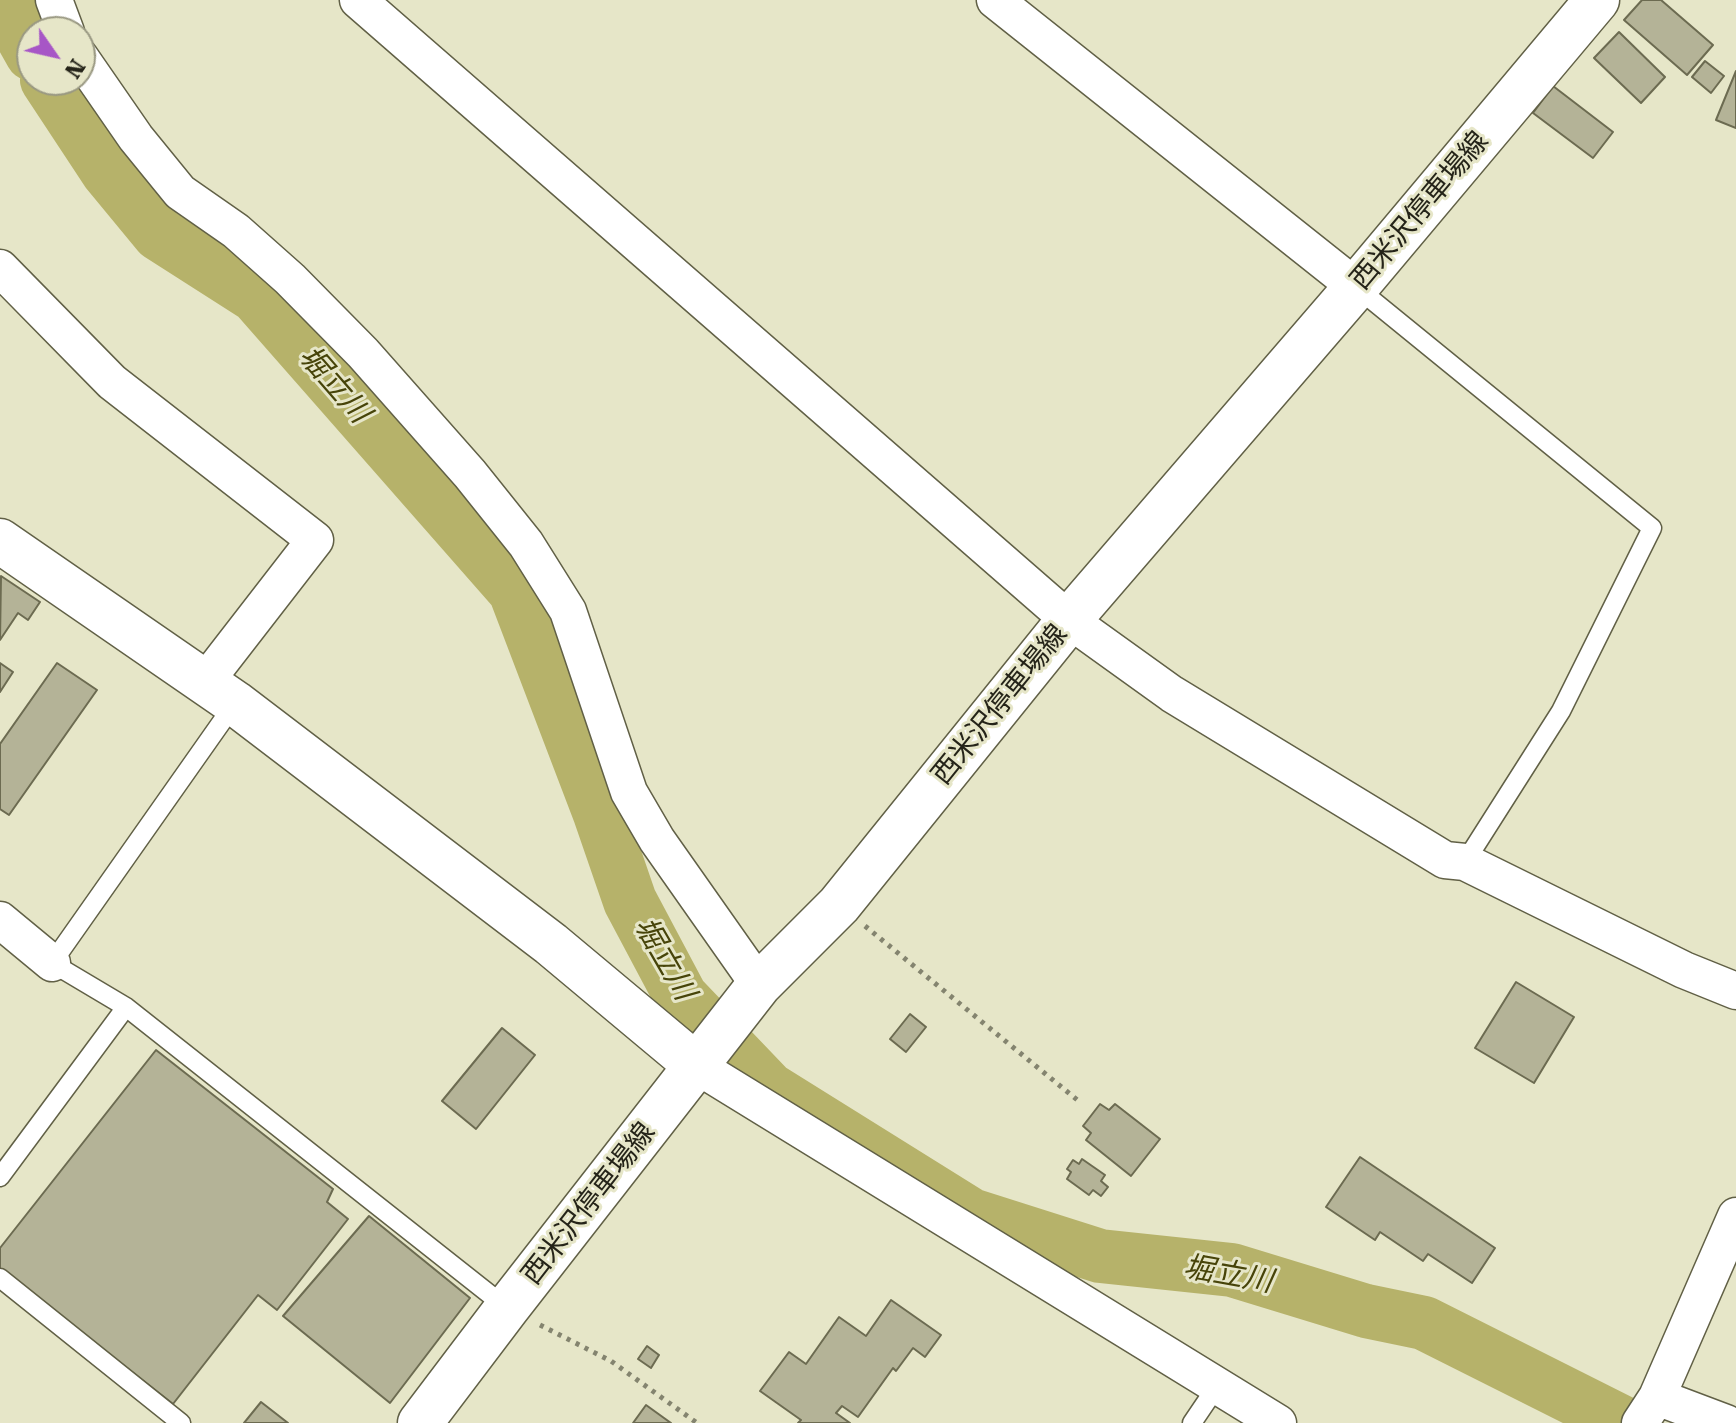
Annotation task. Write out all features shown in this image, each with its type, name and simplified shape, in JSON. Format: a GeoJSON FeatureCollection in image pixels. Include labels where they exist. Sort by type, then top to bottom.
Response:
{"type":"FeatureCollection","features":[{"type":"Feature","properties":{"kind":"main road","name":"西米沢停車場線"},"geometry":{"type":"LineString","coordinates":[[420,1423],[759,985],[839,905],[1069,620],[1356,287],[1597,0]]}},
{"type":"Feature","properties":{"kind":"main road"},"geometry":{"type":"LineString","coordinates":[[0,541],[220,693],[701,1061]]}},
{"type":"Feature","properties":{"kind":"street"},"geometry":{"type":"LineString","coordinates":[[358,0],[1069,620],[1172,694],[1445,860],[1465,862],[1684,970],[1736,991]]}},
{"type":"Feature","properties":{"kind":"street"},"geometry":{"type":"LineString","coordinates":[[995,0],[1356,287]]}},
{"type":"Feature","properties":{"kind":"street"},"geometry":{"type":"LineString","coordinates":[[96,80],[136,138],[180,192],[236,231],[290,279],[363,353],[526,544],[568,611],[629,792],[657,840],[759,985]]}},
{"type":"Feature","properties":{"kind":"street"},"geometry":{"type":"LineString","coordinates":[[0,268],[112,382],[315,540],[220,693]]}},
{"type":"Feature","properties":{"kind":"street"},"geometry":{"type":"LineString","coordinates":[[0,920],[52,963]]}},
{"type":"Feature","properties":{"kind":"street"},"geometry":{"type":"LineString","coordinates":[[701,1061],[1278,1423]]}},
{"type":"Feature","properties":{"kind":"street"},"geometry":{"type":"LineString","coordinates":[[1726,1423],[1648,1410],[1736,1216]]}},
{"type":"Feature","properties":{"kind":"lane"},"geometry":{"type":"LineString","coordinates":[[1356,287],[1652,528],[1561,711],[1465,862]]}},
{"type":"Feature","properties":{"kind":"lane"},"geometry":{"type":"LineString","coordinates":[[220,693],[52,963],[126,1007],[507,1308]]}},
{"type":"Feature","properties":{"kind":"lane"},"geometry":{"type":"LineString","coordinates":[[0,1177],[126,1007]]}},
{"type":"Feature","properties":{"kind":"lane"},"geometry":{"type":"LineString","coordinates":[[0,1278],[181,1423]]}},
{"type":"Feature","properties":{"kind":"lane"},"geometry":{"type":"LineString","coordinates":[[1192,1423],[1217,1386]]}},
{"type":"Feature","properties":{"kind":"path"},"geometry":{"type":"LineString","coordinates":[[839,905],[1081,1103]]}},
{"type":"Feature","properties":{"kind":"path"},"geometry":{"type":"LineString","coordinates":[[507,1308],[611,1361],[697,1423]]}},
{"type":"Feature","properties":{"kind":"building"},"geometry":{"type":"Polygon","coordinates":[[[1642,0],[1661,0],[1713,45],[1687,75],[1624,20],[1642,0]]]}},
{"type":"Feature","properties":{"kind":"building"},"geometry":{"type":"Polygon","coordinates":[[[1619,32],[1665,77],[1641,103],[1594,58],[1619,32]]]}},
{"type":"Feature","properties":{"kind":"building"},"geometry":{"type":"Polygon","coordinates":[[[1705,61],[1724,76],[1711,93],[1692,77],[1705,61]]]}},
{"type":"Feature","properties":{"kind":"building"},"geometry":{"type":"Polygon","coordinates":[[[1736,71],[1736,128],[1716,120],[1736,71]]]}},
{"type":"Feature","properties":{"kind":"building"},"geometry":{"type":"Polygon","coordinates":[[[1553,86],[1613,132],[1593,158],[1533,113],[1553,86]]]}},
{"type":"Feature","properties":{"kind":"building"},"geometry":{"type":"Polygon","coordinates":[[[1,576],[40,602],[28,620],[18,613],[0,640],[1,576]]]}},
{"type":"Feature","properties":{"kind":"building"},"geometry":{"type":"Polygon","coordinates":[[[0,663],[13,672],[0,692],[0,663]]]}},
{"type":"Feature","properties":{"kind":"building"},"geometry":{"type":"Polygon","coordinates":[[[57,663],[97,690],[9,815],[0,809],[0,744],[57,663]]]}},
{"type":"Feature","properties":{"kind":"building"},"geometry":{"type":"Polygon","coordinates":[[[1516,982],[1574,1017],[1534,1083],[1475,1048],[1516,982]]]}},
{"type":"Feature","properties":{"kind":"building"},"geometry":{"type":"Polygon","coordinates":[[[910,1014],[926,1027],[906,1052],[890,1039],[910,1014]]]}},
{"type":"Feature","properties":{"kind":"building"},"geometry":{"type":"Polygon","coordinates":[[[502,1028],[535,1055],[476,1129],[442,1101],[502,1028]]]}},
{"type":"Feature","properties":{"kind":"building"},"geometry":{"type":"Polygon","coordinates":[[[156,1050],[333,1189],[327,1202],[348,1219],[277,1310],[258,1295],[173,1404],[0,1269],[0,1248],[156,1050]]]}},
{"type":"Feature","properties":{"kind":"building"},"geometry":{"type":"Polygon","coordinates":[[[1100,1104],[1109,1110],[1115,1104],[1160,1139],[1131,1176],[1086,1140],[1091,1133],[1083,1126],[1100,1104]]]}},
{"type":"Feature","properties":{"kind":"building"},"geometry":{"type":"Polygon","coordinates":[[[1360,1157],[1495,1248],[1472,1283],[1428,1254],[1423,1261],[1380,1232],[1375,1240],[1326,1207],[1360,1157]]]}},
{"type":"Feature","properties":{"kind":"building"},"geometry":{"type":"Polygon","coordinates":[[[1082,1159],[1105,1175],[1101,1181],[1108,1187],[1101,1196],[1093,1190],[1089,1195],[1067,1179],[1071,1172],[1067,1169],[1073,1160],[1079,1164],[1082,1159]]]}},
{"type":"Feature","properties":{"kind":"building"},"geometry":{"type":"Polygon","coordinates":[[[369,1216],[470,1298],[390,1403],[283,1316],[369,1216]]]}},
{"type":"Feature","properties":{"kind":"building"},"geometry":{"type":"Polygon","coordinates":[[[891,1300],[941,1335],[925,1357],[913,1348],[896,1371],[893,1368],[858,1417],[842,1406],[836,1413],[850,1423],[798,1423],[801,1420],[760,1391],[789,1352],[806,1364],[839,1317],[866,1336],[891,1300]]]}},
{"type":"Feature","properties":{"kind":"building"},"geometry":{"type":"Polygon","coordinates":[[[647,1346],[659,1355],[651,1368],[638,1359],[647,1346]]]}},
{"type":"Feature","properties":{"kind":"building"},"geometry":{"type":"Polygon","coordinates":[[[261,1402],[288,1423],[244,1423],[261,1402]]]}},
{"type":"Feature","properties":{"kind":"building"},"geometry":{"type":"Polygon","coordinates":[[[646,1405],[671,1423],[633,1423],[646,1405]]]}},
{"type":"Feature","properties":{"kind":"waterway","name":"堀立川"},"geometry":{"type":"LineString","coordinates":[[11,0],[16,26]]}},
{"type":"Feature","properties":{"kind":"waterway","name":"堀立川"},"geometry":{"type":"LineString","coordinates":[[58,96],[107,171],[159,234],[256,296],[515,591],[630,901],[681,997],[769,1089],[971,1215],[1100,1256],[1232,1270],[1366,1311],[1424,1323],[1623,1423]]}}]}
